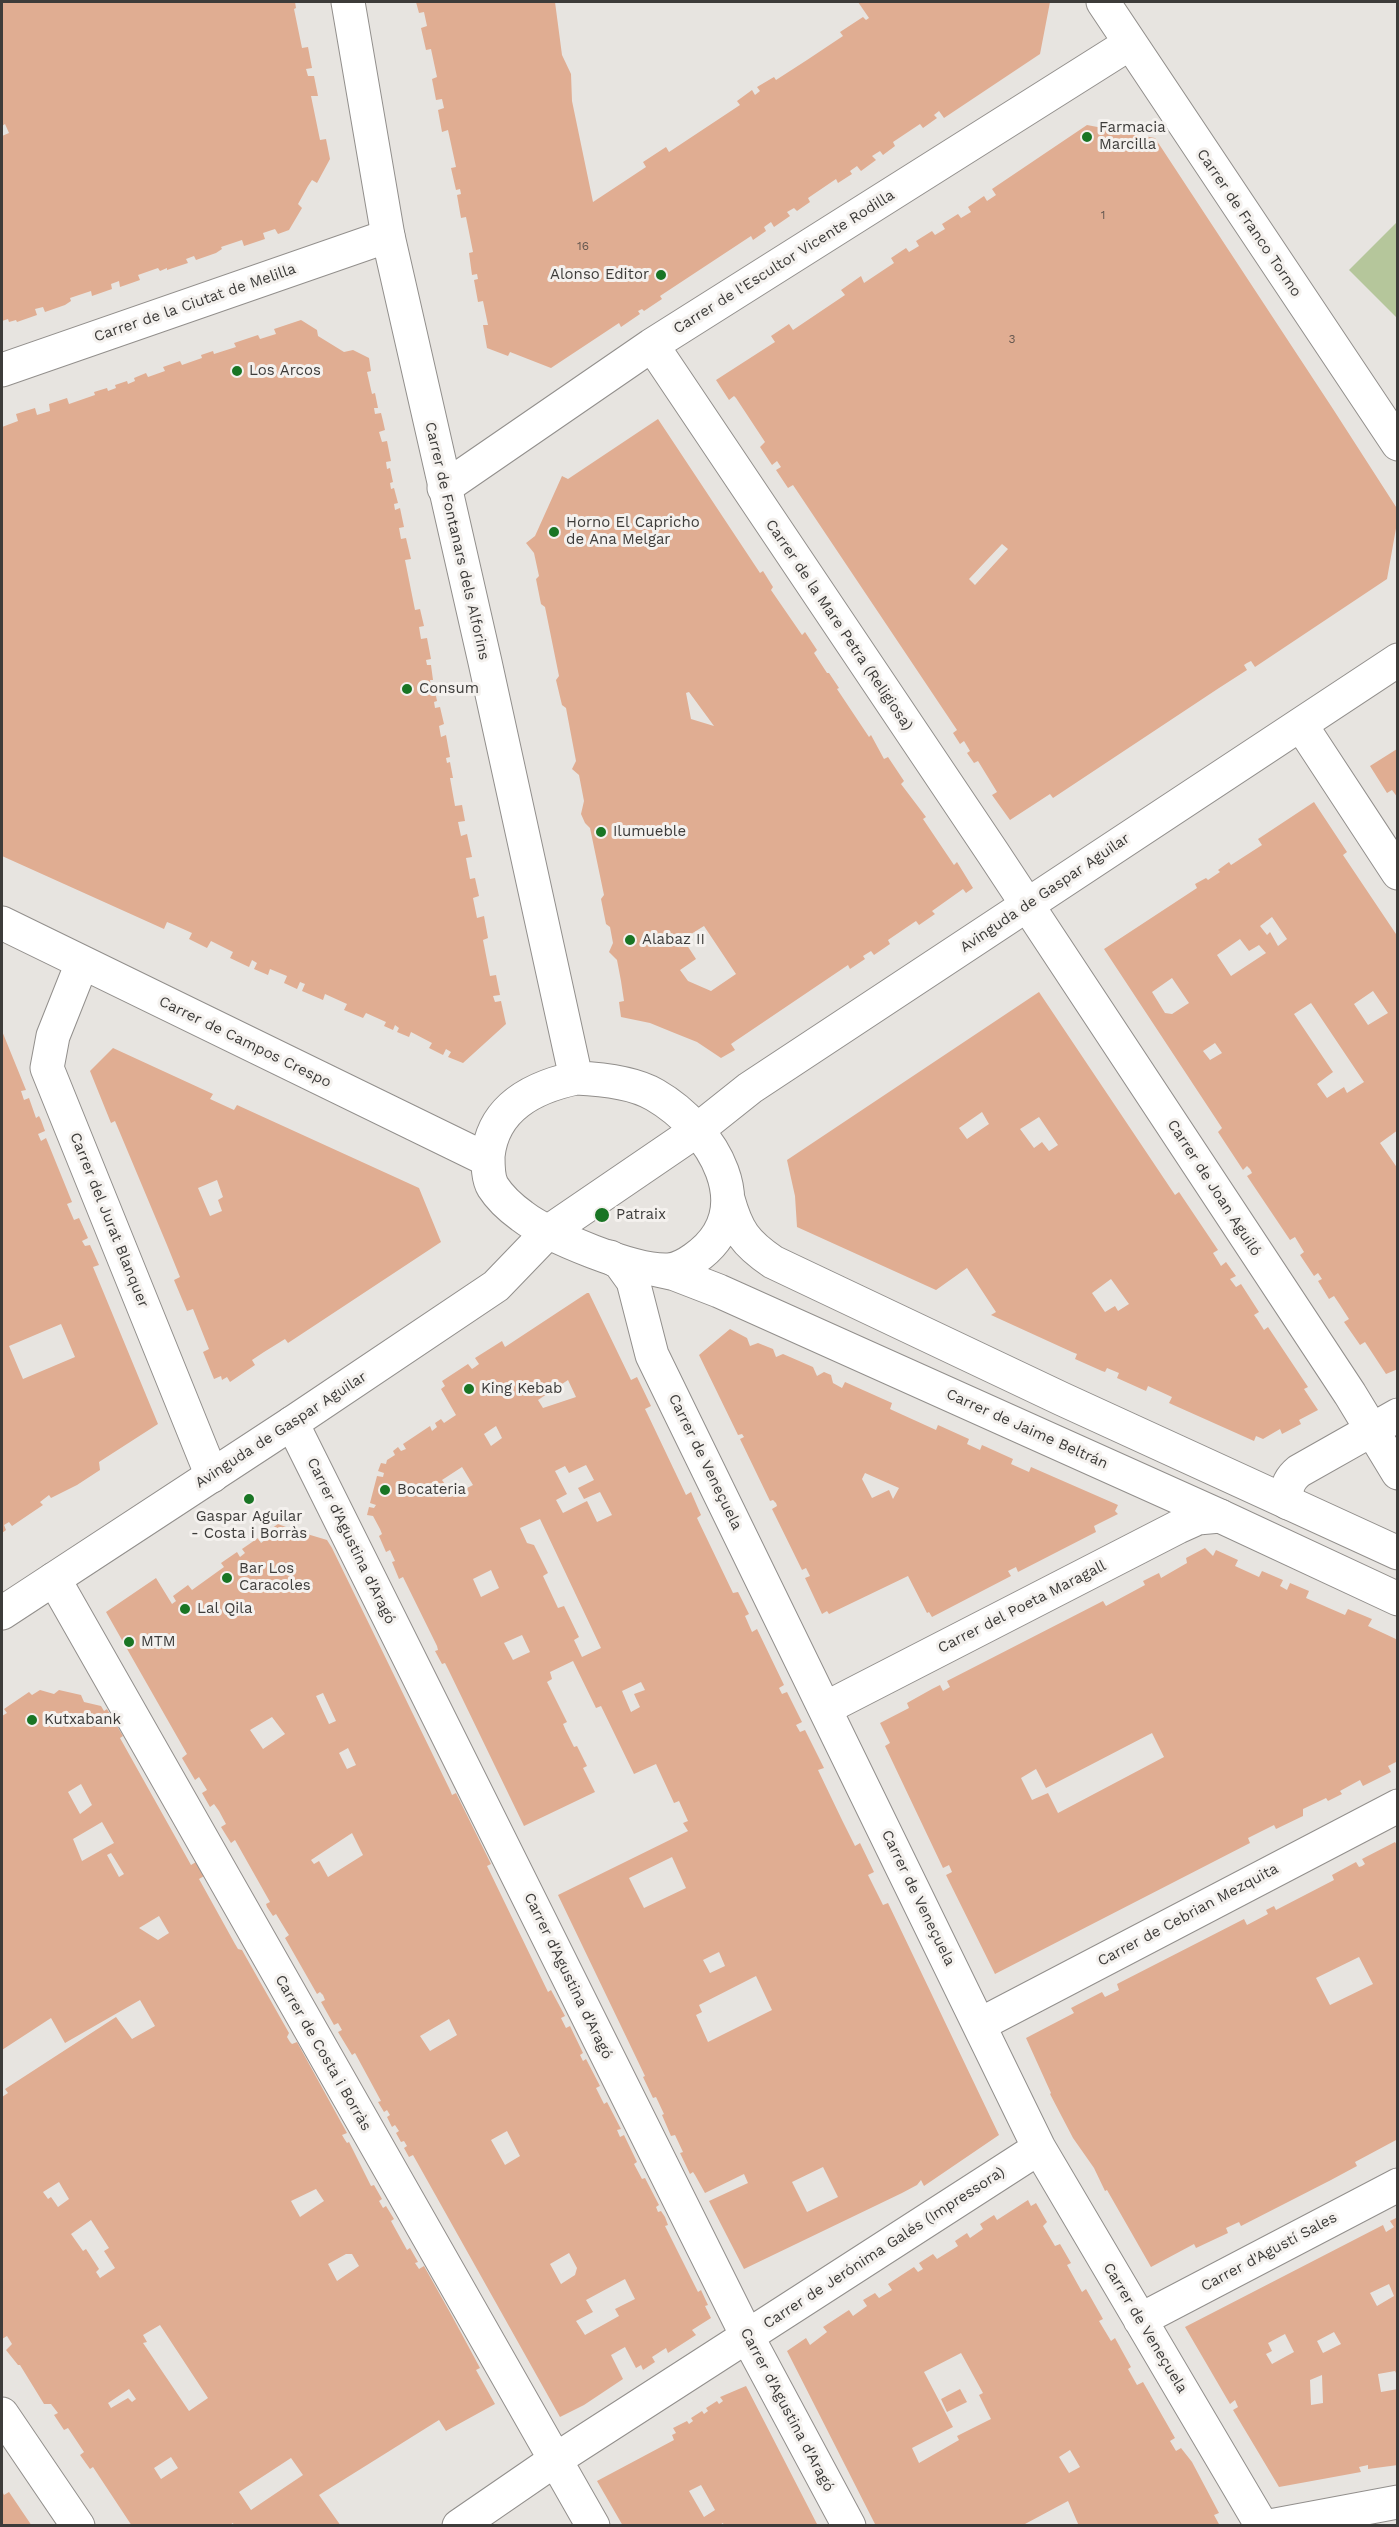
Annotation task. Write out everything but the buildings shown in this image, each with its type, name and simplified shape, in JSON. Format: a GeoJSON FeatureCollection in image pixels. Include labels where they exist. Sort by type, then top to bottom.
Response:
{"type":"FeatureCollection","features":[{"type":"Feature","properties":{"kind":"street","name":"Carrer de Fontanars dels Alforins"},"geometry":{"type":"LineString","coordinates":[[348,2],[388,236],[485,662],[576,1078]]}},
{"type":"Feature","properties":{"kind":"street","name":"Carrer de Franco Tormo"},"geometry":{"type":"LineString","coordinates":[[1103,2],[1398,444]]}},
{"type":"Feature","properties":{"kind":"street","name":"Carrer de l'Escultor Vicente Rodilla"},"geometry":{"type":"LineString","coordinates":[[444,488],[652,345],[1130,44]]}},
{"type":"Feature","properties":{"kind":"street","name":"Carrer de la Ciutat de Melilla"},"geometry":{"type":"LineString","coordinates":[[2,370],[388,236]]}},
{"type":"Feature","properties":{"kind":"street","name":"Carrer de la Mare Petra (Religiosa)"},"geometry":{"type":"LineString","coordinates":[[652,345],[1027,905]]}},
{"type":"Feature","properties":{"kind":"street","name":"Avinguda de Gaspar Aguilar"},"geometry":{"type":"LineString","coordinates":[[2,1613],[496,1286],[548,1232],[696,1131],[750,1088],[1398,660]]}},
{"type":"Feature","properties":{"kind":"street"},"geometry":{"type":"LineString","coordinates":[[1301,725],[1398,873]]}},
{"type":"Feature","properties":{"kind":"street","name":"Carrer de Joan Aguiló"},"geometry":{"type":"LineString","coordinates":[[1027,905],[1385,1423],[1398,1473]]}},
{"type":"Feature","properties":{"kind":"street","name":"Carrer de Campos Crespo"},"geometry":{"type":"LineString","coordinates":[[2,923],[488,1160]]}},
{"type":"Feature","properties":{"kind":"street","name":"Carrer del Jurat Blanquer"},"geometry":{"type":"LineString","coordinates":[[82,963],[53,1036],[47,1068],[212,1476]]}},
{"type":"Feature","properties":{"kind":"street"},"geometry":{"type":"LineString","coordinates":[[728,1199],[725,1220],[716,1238],[706,1251],[687,1264],[671,1270],[652,1269],[610,1257],[548,1232],[522,1216],[505,1201],[492,1185],[488,1160],[494,1131],[510,1109],[527,1095],[547,1084],[576,1078],[606,1081],[653,1094],[676,1109],[696,1131],[722,1167],[734,1220],[753,1248],[773,1262],[1019,1379],[1398,1553]]}},
{"type":"Feature","properties":{"kind":"street","name":"Carrer de Veneçuela"},"geometry":{"type":"LineString","coordinates":[[610,1257],[620,1263],[633,1281],[652,1355],[1039,2148],[1262,2526]]}},
{"type":"Feature","properties":{"kind":"street","name":"Carrer de Jaime Beltrán"},"geometry":{"type":"LineString","coordinates":[[652,1269],[675,1274],[719,1291],[1220,1516],[1398,1599]]}},
{"type":"Feature","properties":{"kind":"street","name":"Carrer d'Agustina d'Aragó"},"geometry":{"type":"LineString","coordinates":[[292,1423],[747,2337],[849,2526]]}},
{"type":"Feature","properties":{"kind":"street"},"geometry":{"type":"LineString","coordinates":[[1288,1503],[1286,1492],[1290,1478],[1385,1423]]}},
{"type":"Feature","properties":{"kind":"street","name":"Carrer del Poeta Maragall"},"geometry":{"type":"LineString","coordinates":[[826,1708],[1178,1527],[1198,1518],[1220,1516]]}},
{"type":"Feature","properties":{"kind":"street","name":"Carrer de Costa i Borràs"},"geometry":{"type":"LineString","coordinates":[[54,1579],[593,2526]]}},
{"type":"Feature","properties":{"kind":"street","name":"Carrer de Cebrian Mezquita"},"geometry":{"type":"LineString","coordinates":[[980,2025],[1398,1806]]}},
{"type":"Feature","properties":{"kind":"street","name":"Carrer de Jerónima Galés (Impressora)"},"geometry":{"type":"LineString","coordinates":[[459,2526],[555,2460],[1039,2148]]}},
{"type":"Feature","properties":{"kind":"street","name":"Carrer d'Agustí Sales"},"geometry":{"type":"LineString","coordinates":[[1140,2320],[1398,2185]]}},
{"type":"Feature","properties":{"kind":"street"},"geometry":{"type":"LineString","coordinates":[[2,2414],[78,2526]]}},
{"type":"Feature","properties":{"kind":"street"},"geometry":{"type":"LineString","coordinates":[[1270,2526],[1398,2502]]}},
{"type":"Feature","properties":{"kind":"green space"},"geometry":{"type":"Polygon","coordinates":[[[1397,222],[1397,318],[1349,270],[1397,222]]]}},
{"type":"Feature","properties":{"kind":"place","name":"Farmacia Marcilla"},"geometry":{"type":"Point","coordinates":[1087,137]}},
{"type":"Feature","properties":{"kind":"place","name":"Alonso Editor"},"geometry":{"type":"Point","coordinates":[661,275]}},
{"type":"Feature","properties":{"kind":"place","name":"Los Arcos"},"geometry":{"type":"Point","coordinates":[237,371]}},
{"type":"Feature","properties":{"kind":"place","name":"Horno El Capricho de Ana Melgar"},"geometry":{"type":"Point","coordinates":[554,532]}},
{"type":"Feature","properties":{"kind":"place","name":"Consum"},"geometry":{"type":"Point","coordinates":[407,689]}},
{"type":"Feature","properties":{"kind":"place","name":"Ilumueble"},"geometry":{"type":"Point","coordinates":[601,832]}},
{"type":"Feature","properties":{"kind":"place","name":"Alabaz II"},"geometry":{"type":"Point","coordinates":[630,940]}},
{"type":"Feature","properties":{"kind":"place","name":"Patraix"},"geometry":{"type":"Point","coordinates":[602,1215]}},
{"type":"Feature","properties":{"kind":"place","name":"King Kebab"},"geometry":{"type":"Point","coordinates":[469,1389]}},
{"type":"Feature","properties":{"kind":"place","name":"Bocateria"},"geometry":{"type":"Point","coordinates":[385,1490]}},
{"type":"Feature","properties":{"kind":"place","name":"Gaspar Aguilar - Costa i Borràs"},"geometry":{"type":"Point","coordinates":[249,1499]}},
{"type":"Feature","properties":{"kind":"place","name":"Bar Los Caracoles"},"geometry":{"type":"Point","coordinates":[227,1578]}},
{"type":"Feature","properties":{"kind":"place","name":"Lal Qila"},"geometry":{"type":"Point","coordinates":[185,1609]}},
{"type":"Feature","properties":{"kind":"place","name":"MTM"},"geometry":{"type":"Point","coordinates":[129,1642]}},
{"type":"Feature","properties":{"kind":"place","name":"Kutxabank"},"geometry":{"type":"Point","coordinates":[32,1720]}}]}
